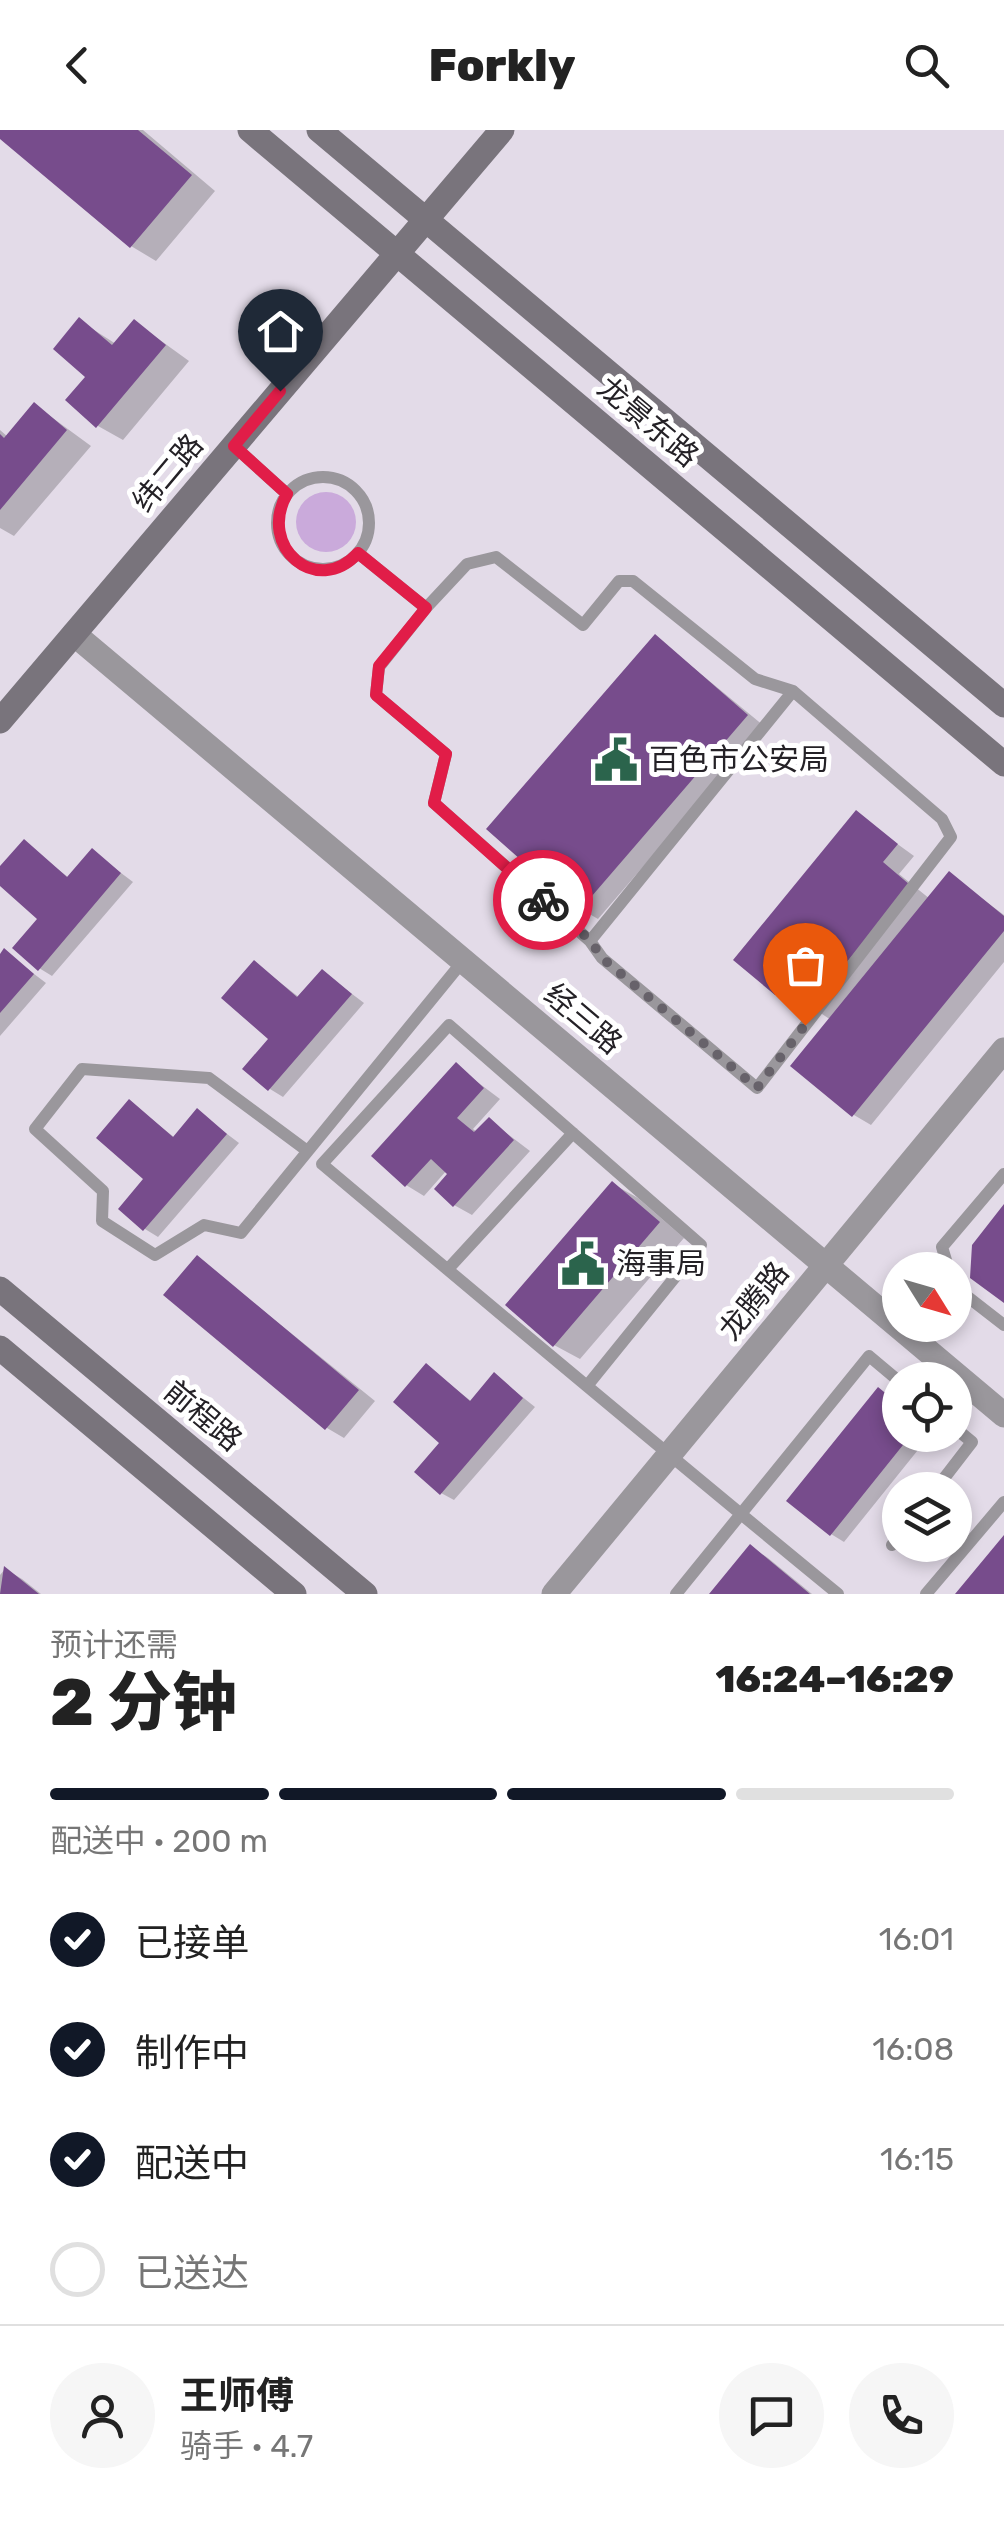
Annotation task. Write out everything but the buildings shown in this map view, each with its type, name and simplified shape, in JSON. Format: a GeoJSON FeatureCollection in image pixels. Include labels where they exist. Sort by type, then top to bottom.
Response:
{"type":"FeatureCollection","features":[{"type":"Feature","properties":{"kind":"main road","name":"龙景东路"},"geometry":{"type":"LineString","coordinates":[[250,130],[1004,764]]}},
{"type":"Feature","properties":{"kind":"main road","name":"龙景东路"},"geometry":{"type":"LineString","coordinates":[[319,130],[1004,705]]}},
{"type":"Feature","properties":{"kind":"main road","name":"纬二路"},"geometry":{"type":"LineString","coordinates":[[0,721],[502,130]]}},
{"type":"Feature","properties":{"kind":"main road","name":"前程路"},"geometry":{"type":"LineString","coordinates":[[0,1288],[365,1594]]}},
{"type":"Feature","properties":{"kind":"main road"},"geometry":{"type":"LineString","coordinates":[[0,1348],[294,1594]]}},
{"type":"Feature","properties":{"kind":"street","name":"经三路"},"geometry":{"type":"LineString","coordinates":[[74,634],[1004,1415]]}},
{"type":"Feature","properties":{"kind":"street","name":"龙腾路"},"geometry":{"type":"LineString","coordinates":[[554,1594],[1004,1050]]}},
{"type":"Feature","properties":{"kind":"lane"},"geometry":{"type":"LineString","coordinates":[[234,446],[287,494]]}},
{"type":"Feature","properties":{"kind":"lane"},"geometry":{"type":"LineString","coordinates":[[324,477],[337,479],[358,492],[370,526],[358,553],[328,569],[315,569],[291,557],[278,533],[277,520],[287,494],[298,485],[324,477]]}},
{"type":"Feature","properties":{"kind":"lane"},"geometry":{"type":"LineString","coordinates":[[358,553],[426,608]]}},
{"type":"Feature","properties":{"kind":"lane"},"geometry":{"type":"LineString","coordinates":[[496,557],[583,625],[619,582],[633,581],[754,679],[794,691],[942,819],[951,837],[757,1088],[602,958],[590,940],[434,803],[446,754],[376,695],[379,666],[426,608],[467,564],[496,557]]}},
{"type":"Feature","properties":{"kind":"lane"},"geometry":{"type":"LineString","coordinates":[[590,940],[794,691]]}},
{"type":"Feature","properties":{"kind":"lane"},"geometry":{"type":"LineString","coordinates":[[306,1150],[209,1078],[82,1069],[35,1128],[103,1191],[102,1221],[155,1254],[204,1225],[241,1233],[464,961]]}},
{"type":"Feature","properties":{"kind":"lane"},"geometry":{"type":"LineString","coordinates":[[587,1386],[701,1245],[449,1025],[322,1164],[669,1455],[838,1594]]}},
{"type":"Feature","properties":{"kind":"lane"},"geometry":{"type":"LineString","coordinates":[[448,1270],[574,1133]]}},
{"type":"Feature","properties":{"kind":"lane"},"geometry":{"type":"LineString","coordinates":[[944,1252],[942,1247],[1004,1174]]}},
{"type":"Feature","properties":{"kind":"lane"},"geometry":{"type":"LineString","coordinates":[[972,1300],[1004,1325]]}},
{"type":"Feature","properties":{"kind":"lane"},"geometry":{"type":"LineString","coordinates":[[676,1594],[869,1356],[882,1367]]}},
{"type":"Feature","properties":{"kind":"lane"},"geometry":{"type":"LineString","coordinates":[[949,1472],[964,1452]]}},
{"type":"Feature","properties":{"kind":"lane"},"geometry":{"type":"LineString","coordinates":[[926,1594],[1004,1502]]}},
{"type":"Feature","properties":{"kind":"shaded area"},"geometry":{"type":"Polygon","coordinates":[[[326,492],[348,500],[356,522],[348,544],[326,552],[304,544],[296,522],[304,500],[326,492]]]}},
{"type":"Feature","properties":{"kind":"way so far"},"geometry":{"type":"LineString","coordinates":[[543,900],[590,940],[602,958],[757,1088],[805,1025]]}},
{"type":"Feature","properties":{"kind":"place","name":"百色市公安局"},"geometry":{"type":"Point","coordinates":[616,760]}},
{"type":"Feature","properties":{"kind":"place","name":"海事局"},"geometry":{"type":"Point","coordinates":[583,1264]}},
{"type":"Feature","properties":{"kind":"route"},"geometry":{"type":"LineString","coordinates":[[280,391],[234,446],[287,494],[277,520],[283,546],[302,565],[315,569],[342,566],[358,553],[426,608],[379,666],[376,695],[446,754],[434,803],[543,900]]}}]}
